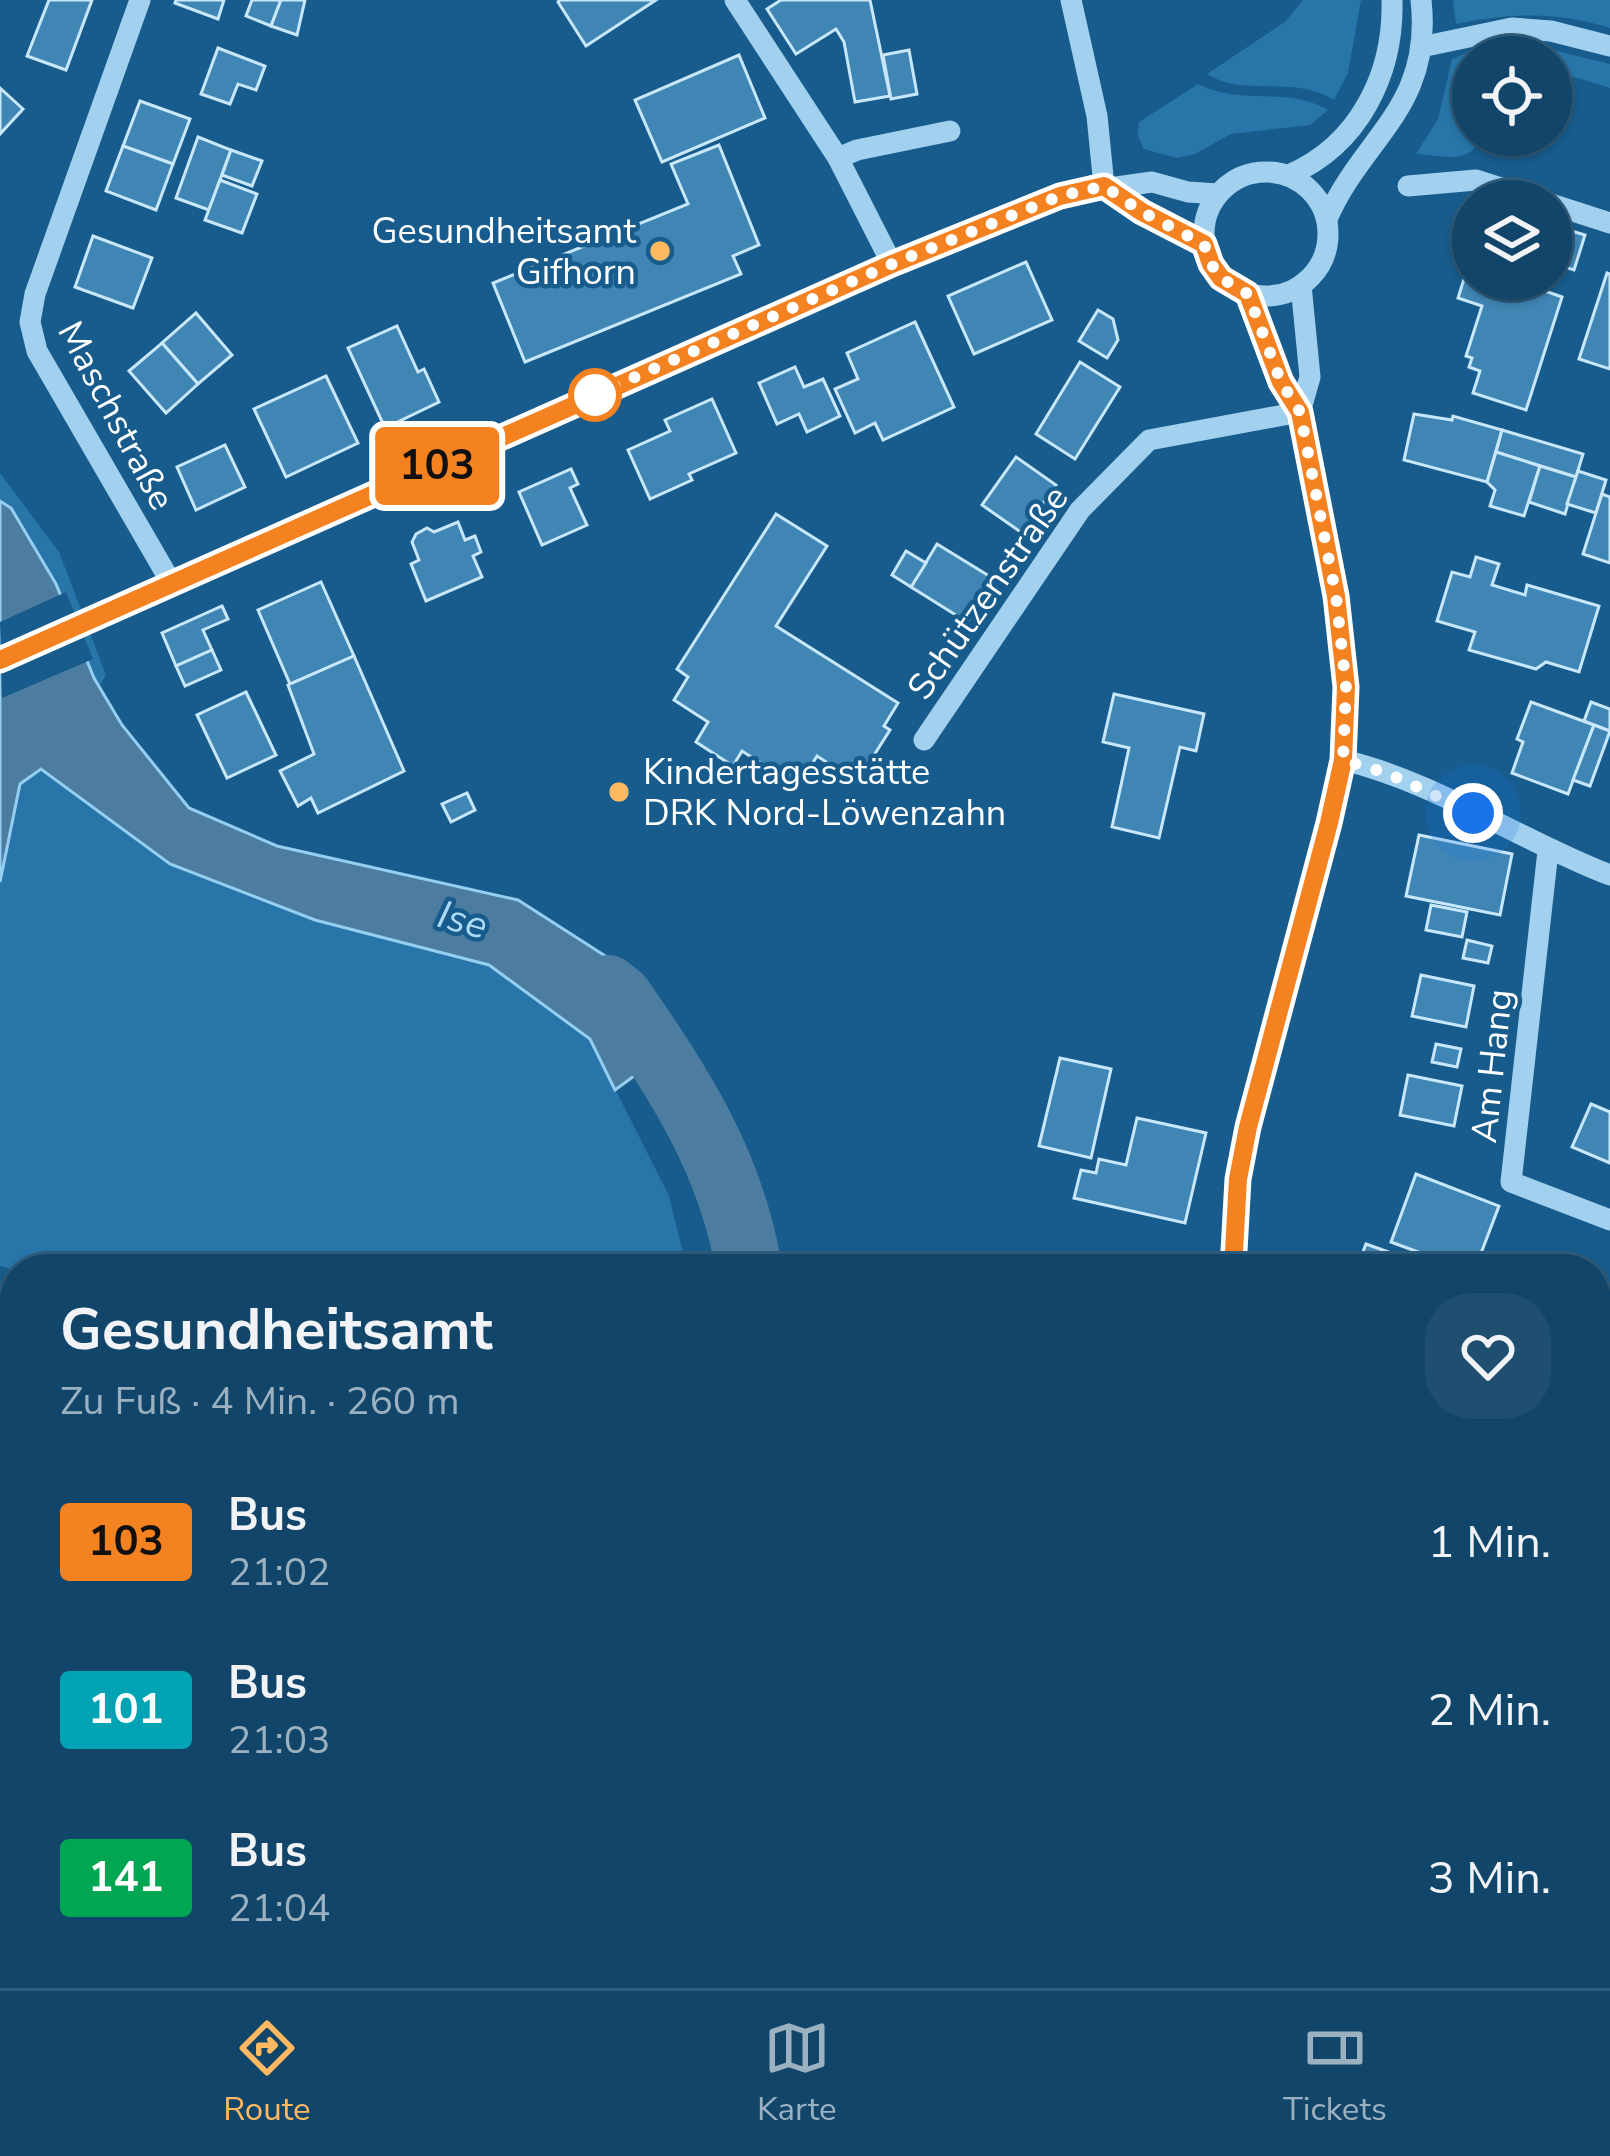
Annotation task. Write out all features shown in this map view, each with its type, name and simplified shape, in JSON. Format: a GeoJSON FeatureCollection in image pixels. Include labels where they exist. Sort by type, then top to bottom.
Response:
{"type":"FeatureCollection","features":[{"type":"Feature","properties":{"kind":"street","name":"Maschstraße"},"geometry":{"type":"LineString","coordinates":[[140,0],[35,295],[30,322],[38,351],[172,584]]}},
{"type":"Feature","properties":{"kind":"street"},"geometry":{"type":"LineString","coordinates":[[735,0],[838,158],[892,264]]}},
{"type":"Feature","properties":{"kind":"street"},"geometry":{"type":"LineString","coordinates":[[1071,0],[1097,116],[1104,186],[1204,244]]}},
{"type":"Feature","properties":{"kind":"street"},"geometry":{"type":"LineString","coordinates":[[1289,176],[1324,156],[1354,126],[1374,93],[1393,32],[1392,0]]}},
{"type":"Feature","properties":{"kind":"street"},"geometry":{"type":"LineString","coordinates":[[1327,219],[1339,192],[1399,113],[1420,47],[1421,0]]}},
{"type":"Feature","properties":{"kind":"street"},"geometry":{"type":"LineString","coordinates":[[1420,47],[1512,28],[1551,31],[1610,46]]}},
{"type":"Feature","properties":{"kind":"street"},"geometry":{"type":"LineString","coordinates":[[838,158],[950,131]]}},
{"type":"Feature","properties":{"kind":"street"},"geometry":{"type":"LineString","coordinates":[[1255,172],[1289,176],[1311,190],[1327,219],[1322,263],[1301,285],[1281,294],[1248,294],[1221,278],[1211,264],[1204,225],[1228,184],[1255,172]]}},
{"type":"Feature","properties":{"kind":"street"},"geometry":{"type":"LineString","coordinates":[[0,661],[892,264],[1060,196],[1152,182],[1218,194]]}},
{"type":"Feature","properties":{"kind":"street"},"geometry":{"type":"LineString","coordinates":[[1408,187],[1452,182]]}},
{"type":"Feature","properties":{"kind":"street"},"geometry":{"type":"LineString","coordinates":[[1572,211],[1610,223]]}},
{"type":"Feature","properties":{"kind":"street"},"geometry":{"type":"LineString","coordinates":[[1300,412],[1310,376],[1301,285]]}},
{"type":"Feature","properties":{"kind":"street"},"geometry":{"type":"LineString","coordinates":[[1234,1254],[1238,1179],[1248,1127],[1343,760],[1346,687],[1336,596],[1300,412],[1281,382],[1248,294]]}},
{"type":"Feature","properties":{"kind":"street","name":"Schützenstraße"},"geometry":{"type":"LineString","coordinates":[[924,740],[1080,510],[1149,440],[1300,412]]}},
{"type":"Feature","properties":{"kind":"street"},"geometry":{"type":"LineString","coordinates":[[1343,760],[1405,781],[1547,851],[1610,875]]}},
{"type":"Feature","properties":{"kind":"street","name":"Am Hang"},"geometry":{"type":"LineString","coordinates":[[1547,851],[1511,1182],[1610,1220]]}},
{"type":"Feature","properties":{"kind":"shaded area"},"geometry":{"type":"Polygon","coordinates":[[[1303,0],[1361,0],[1348,73],[1334,100],[1302,88],[1237,85],[1207,74],[1286,21],[1303,0]]]}},
{"type":"Feature","properties":{"kind":"shaded area"},"geometry":{"type":"Polygon","coordinates":[[[1453,0],[1610,0],[1610,28],[1533,16],[1456,24],[1453,0]]]}},
{"type":"Feature","properties":{"kind":"shaded area"},"geometry":{"type":"Polygon","coordinates":[[[1572,55],[1610,64],[1610,88],[1572,76],[1572,55]]]}},
{"type":"Feature","properties":{"kind":"shaded area"},"geometry":{"type":"Polygon","coordinates":[[[1452,59],[1452,156],[1459,156],[1455,157],[1416,154],[1438,119],[1452,59]]]}},
{"type":"Feature","properties":{"kind":"shaded area"},"geometry":{"type":"Polygon","coordinates":[[[1198,84],[1232,94],[1296,99],[1328,110],[1310,125],[1231,134],[1195,154],[1177,158],[1144,149],[1139,122],[1198,84]]]}},
{"type":"Feature","properties":{"kind":"shaded area"},"geometry":{"type":"Polygon","coordinates":[[[0,473],[59,552],[106,675],[47,772],[170,864],[315,920],[489,964],[590,1039],[669,1196],[683,1254],[0,1254],[0,473]]]}},
{"type":"Feature","properties":{"kind":"water"},"geometry":{"type":"Polygon","coordinates":[[[0,501],[11,508],[56,584],[94,678],[122,725],[189,808],[277,846],[518,900],[621,966],[671,1049],[615,1090],[590,1039],[489,965],[315,920],[170,864],[41,769],[20,784],[0,882],[0,501]]]}},
{"type":"Feature","properties":{"kind":"pier"},"geometry":{"type":"Polygon","coordinates":[[[66,592],[93,659],[2,698],[0,622],[66,592]]]}},
{"type":"Feature","properties":{"kind":"building"},"geometry":{"type":"Polygon","coordinates":[[[49,0],[92,0],[66,70],[27,56],[49,0]]]}},
{"type":"Feature","properties":{"kind":"building"},"geometry":{"type":"Polygon","coordinates":[[[176,0],[224,0],[218,19],[176,0]]]}},
{"type":"Feature","properties":{"kind":"building"},"geometry":{"type":"Polygon","coordinates":[[[252,0],[281,0],[271,26],[246,16],[252,0]]]}},
{"type":"Feature","properties":{"kind":"building"},"geometry":{"type":"Polygon","coordinates":[[[281,0],[305,0],[297,35],[271,26],[281,0]]]}},
{"type":"Feature","properties":{"kind":"building"},"geometry":{"type":"Polygon","coordinates":[[[560,0],[656,0],[586,46],[560,0]]]}},
{"type":"Feature","properties":{"kind":"building"},"geometry":{"type":"Polygon","coordinates":[[[781,0],[870,0],[890,96],[855,102],[844,42],[836,29],[796,54],[767,9],[781,0]]]}},
{"type":"Feature","properties":{"kind":"building"},"geometry":{"type":"Polygon","coordinates":[[[218,48],[265,66],[256,90],[238,84],[230,104],[201,94],[218,48]]]}},
{"type":"Feature","properties":{"kind":"building"},"geometry":{"type":"Polygon","coordinates":[[[909,50],[917,94],[891,99],[883,55],[909,50]]]}},
{"type":"Feature","properties":{"kind":"building"},"geometry":{"type":"Polygon","coordinates":[[[739,55],[765,118],[662,162],[635,100],[739,55]]]}},
{"type":"Feature","properties":{"kind":"building"},"geometry":{"type":"Polygon","coordinates":[[[0,88],[23,109],[0,134],[0,88]]]}},
{"type":"Feature","properties":{"kind":"building"},"geometry":{"type":"Polygon","coordinates":[[[140,101],[190,119],[173,164],[123,146],[140,101]]]}},
{"type":"Feature","properties":{"kind":"building"},"geometry":{"type":"Polygon","coordinates":[[[198,137],[231,150],[209,210],[176,198],[198,137]]]}},
{"type":"Feature","properties":{"kind":"building","name":"Gesundheitsamt Gifhorn"},"geometry":{"type":"Polygon","coordinates":[[[719,145],[759,245],[733,256],[741,274],[525,362],[493,283],[688,204],[671,164],[719,145]]]}},
{"type":"Feature","properties":{"kind":"building"},"geometry":{"type":"Polygon","coordinates":[[[123,146],[173,164],[156,210],[106,191],[123,146]]]}},
{"type":"Feature","properties":{"kind":"building"},"geometry":{"type":"Polygon","coordinates":[[[231,150],[262,161],[252,186],[222,175],[231,150]]]}},
{"type":"Feature","properties":{"kind":"building"},"geometry":{"type":"Polygon","coordinates":[[[220,180],[257,194],[242,233],[205,220],[220,180]]]}},
{"type":"Feature","properties":{"kind":"building"},"geometry":{"type":"Polygon","coordinates":[[[1572,231],[1585,235],[1572,269],[1572,231]]]}},
{"type":"Feature","properties":{"kind":"building"},"geometry":{"type":"Polygon","coordinates":[[[93,236],[152,258],[133,308],[75,287],[93,236]]]}},
{"type":"Feature","properties":{"kind":"building"},"geometry":{"type":"Polygon","coordinates":[[[1026,262],[1052,320],[974,354],[948,296],[1026,262]]]}},
{"type":"Feature","properties":{"kind":"building"},"geometry":{"type":"Polygon","coordinates":[[[1610,274],[1610,369],[1579,359],[1610,274]]]}},
{"type":"Feature","properties":{"kind":"building"},"geometry":{"type":"Polygon","coordinates":[[[1464,300],[1561,300],[1526,410],[1473,393],[1480,371],[1469,367],[1472,358],[1466,356],[1482,306],[1464,300]]]}},
{"type":"Feature","properties":{"kind":"building"},"geometry":{"type":"Polygon","coordinates":[[[1098,310],[1113,319],[1118,340],[1107,358],[1079,341],[1098,310]]]}},
{"type":"Feature","properties":{"kind":"building"},"geometry":{"type":"Polygon","coordinates":[[[196,313],[232,355],[198,384],[162,343],[196,313]]]}},
{"type":"Feature","properties":{"kind":"building"},"geometry":{"type":"Polygon","coordinates":[[[915,322],[954,407],[883,440],[875,423],[855,433],[835,389],[858,379],[847,353],[915,322]]]}},
{"type":"Feature","properties":{"kind":"building"},"geometry":{"type":"Polygon","coordinates":[[[397,326],[418,372],[424,369],[439,402],[385,428],[348,348],[397,326]]]}},
{"type":"Feature","properties":{"kind":"building"},"geometry":{"type":"Polygon","coordinates":[[[162,343],[198,384],[166,413],[129,371],[162,343]]]}},
{"type":"Feature","properties":{"kind":"building"},"geometry":{"type":"Polygon","coordinates":[[[1080,362],[1120,387],[1075,459],[1036,434],[1080,362]]]}},
{"type":"Feature","properties":{"kind":"building"},"geometry":{"type":"Polygon","coordinates":[[[795,367],[804,387],[823,379],[840,416],[807,432],[799,414],[777,424],[759,383],[795,367]]]}},
{"type":"Feature","properties":{"kind":"building"},"geometry":{"type":"Polygon","coordinates":[[[326,376],[358,443],[286,477],[254,409],[326,376]]]}},
{"type":"Feature","properties":{"kind":"building"},"geometry":{"type":"Polygon","coordinates":[[[712,399],[736,453],[689,474],[692,480],[650,499],[628,450],[670,431],[665,420],[712,399]]]}},
{"type":"Feature","properties":{"kind":"building"},"geometry":{"type":"Polygon","coordinates":[[[1414,414],[1452,420],[1453,416],[1502,430],[1487,482],[1404,460],[1414,414]]]}},
{"type":"Feature","properties":{"kind":"building"},"geometry":{"type":"Polygon","coordinates":[[[1502,430],[1583,454],[1576,477],[1496,452],[1502,430]]]}},
{"type":"Feature","properties":{"kind":"building"},"geometry":{"type":"Polygon","coordinates":[[[225,445],[245,487],[196,510],[177,467],[225,445]]]}},
{"type":"Feature","properties":{"kind":"building"},"geometry":{"type":"Polygon","coordinates":[[[1496,452],[1540,466],[1524,516],[1490,506],[1495,490],[1487,482],[1496,452]]]}},
{"type":"Feature","properties":{"kind":"building"},"geometry":{"type":"Polygon","coordinates":[[[1016,457],[1056,485],[1022,533],[982,505],[1016,457]]]}},
{"type":"Feature","properties":{"kind":"building"},"geometry":{"type":"Polygon","coordinates":[[[1540,466],[1576,477],[1565,514],[1529,502],[1540,466]]]}},
{"type":"Feature","properties":{"kind":"building"},"geometry":{"type":"Polygon","coordinates":[[[571,469],[578,484],[570,488],[587,525],[542,545],[519,492],[571,469]]]}},
{"type":"Feature","properties":{"kind":"building"},"geometry":{"type":"Polygon","coordinates":[[[1578,471],[1606,480],[1596,513],[1567,504],[1578,471]]]}},
{"type":"Feature","properties":{"kind":"building"},"geometry":{"type":"Polygon","coordinates":[[[1602,494],[1610,497],[1610,563],[1583,554],[1602,494]]]}},
{"type":"Feature","properties":{"kind":"building"},"geometry":{"type":"Polygon","coordinates":[[[776,514],[827,546],[776,626],[898,703],[884,726],[890,730],[857,782],[817,756],[798,787],[742,751],[733,766],[696,742],[708,722],[674,700],[688,677],[677,669],[776,514]]]}},
{"type":"Feature","properties":{"kind":"building"},"geometry":{"type":"Polygon","coordinates":[[[458,522],[465,540],[475,536],[481,552],[473,556],[482,577],[426,601],[411,564],[419,560],[412,542],[427,528],[434,532],[458,522]]]}},
{"type":"Feature","properties":{"kind":"building"},"geometry":{"type":"Polygon","coordinates":[[[937,544],[994,579],[967,622],[911,587],[937,544]]]}},
{"type":"Feature","properties":{"kind":"building"},"geometry":{"type":"Polygon","coordinates":[[[906,551],[926,563],[911,587],[892,575],[906,551]]]}},
{"type":"Feature","properties":{"kind":"building"},"geometry":{"type":"Polygon","coordinates":[[[1476,557],[1499,564],[1492,585],[1525,595],[1527,585],[1599,606],[1579,672],[1546,662],[1536,669],[1469,650],[1475,632],[1437,621],[1452,572],[1470,577],[1476,557]]]}},
{"type":"Feature","properties":{"kind":"building"},"geometry":{"type":"Polygon","coordinates":[[[321,582],[354,656],[290,684],[258,610],[321,582]]]}},
{"type":"Feature","properties":{"kind":"building"},"geometry":{"type":"Polygon","coordinates":[[[222,606],[228,619],[203,630],[212,650],[176,666],[162,633],[222,606]]]}},
{"type":"Feature","properties":{"kind":"building"},"geometry":{"type":"Polygon","coordinates":[[[212,650],[221,670],[185,686],[176,666],[212,650]]]}},
{"type":"Feature","properties":{"kind":"building"},"geometry":{"type":"Polygon","coordinates":[[[354,656],[404,771],[318,813],[311,798],[298,806],[280,771],[314,754],[288,685],[354,656]]]}},
{"type":"Feature","properties":{"kind":"building"},"geometry":{"type":"Polygon","coordinates":[[[246,692],[276,755],[227,778],[197,715],[246,692]]]}},
{"type":"Feature","properties":{"kind":"building"},"geometry":{"type":"Polygon","coordinates":[[[1114,694],[1204,714],[1196,751],[1180,747],[1159,838],[1112,827],[1129,748],[1103,742],[1114,694]]]}},
{"type":"Feature","properties":{"kind":"building"},"geometry":{"type":"Polygon","coordinates":[[[1531,702],[1594,725],[1568,794],[1512,773],[1523,742],[1517,739],[1531,702]]]}},
{"type":"Feature","properties":{"kind":"building"},"geometry":{"type":"Polygon","coordinates":[[[1591,702],[1610,709],[1610,731],[1584,721],[1591,702]]]}},
{"type":"Feature","properties":{"kind":"building"},"geometry":{"type":"Polygon","coordinates":[[[1594,725],[1610,731],[1590,786],[1573,780],[1594,725]]]}},
{"type":"Feature","properties":{"kind":"building"},"geometry":{"type":"Polygon","coordinates":[[[467,793],[475,810],[451,822],[442,804],[467,793]]]}},
{"type":"Feature","properties":{"kind":"building"},"geometry":{"type":"Polygon","coordinates":[[[1419,835],[1512,854],[1500,915],[1406,896],[1419,835]]]}},
{"type":"Feature","properties":{"kind":"building"},"geometry":{"type":"Polygon","coordinates":[[[1431,905],[1467,912],[1462,937],[1426,930],[1431,905]]]}},
{"type":"Feature","properties":{"kind":"building"},"geometry":{"type":"Polygon","coordinates":[[[1467,940],[1492,946],[1488,963],[1463,958],[1467,940]]]}},
{"type":"Feature","properties":{"kind":"building"},"geometry":{"type":"Polygon","coordinates":[[[1421,975],[1474,986],[1466,1027],[1412,1016],[1421,975]]]}},
{"type":"Feature","properties":{"kind":"building"},"geometry":{"type":"Polygon","coordinates":[[[1436,1044],[1461,1049],[1457,1067],[1432,1062],[1436,1044]]]}},
{"type":"Feature","properties":{"kind":"building"},"geometry":{"type":"Polygon","coordinates":[[[1060,1058],[1111,1069],[1091,1158],[1039,1146],[1060,1058]]]}},
{"type":"Feature","properties":{"kind":"building"},"geometry":{"type":"Polygon","coordinates":[[[1408,1075],[1462,1086],[1454,1126],[1400,1115],[1408,1075]]]}},
{"type":"Feature","properties":{"kind":"building"},"geometry":{"type":"Polygon","coordinates":[[[1591,1104],[1610,1112],[1610,1163],[1572,1147],[1591,1104]]]}},
{"type":"Feature","properties":{"kind":"building"},"geometry":{"type":"Polygon","coordinates":[[[1137,1118],[1206,1133],[1185,1223],[1074,1198],[1081,1170],[1096,1173],[1099,1159],[1126,1165],[1137,1118]]]}},
{"type":"Feature","properties":{"kind":"building"},"geometry":{"type":"Polygon","coordinates":[[[1416,1174],[1499,1206],[1481,1254],[1423,1254],[1391,1242],[1416,1174]]]}},
{"type":"Feature","properties":{"kind":"building"},"geometry":{"type":"Polygon","coordinates":[[[1366,1244],[1394,1254],[1362,1254],[1366,1244]]]}},
{"type":"Feature","properties":{"kind":"waterway","name":"Ise"},"geometry":{"type":"LineString","coordinates":[[608,988],[642,1030],[700,1126],[730,1194],[746,1254]]}},
{"type":"Feature","properties":{"kind":"bus line","name":"103"},"geometry":{"type":"LineString","coordinates":[[0,660],[892,264],[1060,196],[1104,186],[1204,244],[1221,278],[1248,294],[1281,382],[1300,412],[1336,596],[1346,687],[1343,760],[1248,1127],[1238,1179],[1234,1254]]}},
{"type":"Feature","properties":{"kind":"place","name":"Gesundheitsamt Gifhorn"},"geometry":{"type":"Point","coordinates":[660,251]}},
{"type":"Feature","properties":{"kind":"place","name":"Kindertagesstätte DRK Nord-Löwenzahn"},"geometry":{"type":"Point","coordinates":[619,792]}},
{"type":"Feature","properties":{"kind":"route"},"geometry":{"type":"LineString","coordinates":[[595,395],[585,399],[892,264],[1060,196],[1104,186],[1204,244],[1221,278],[1248,294],[1281,382],[1300,412],[1336,596],[1346,687],[1343,760],[1373,767],[1473,813]]}}]}
